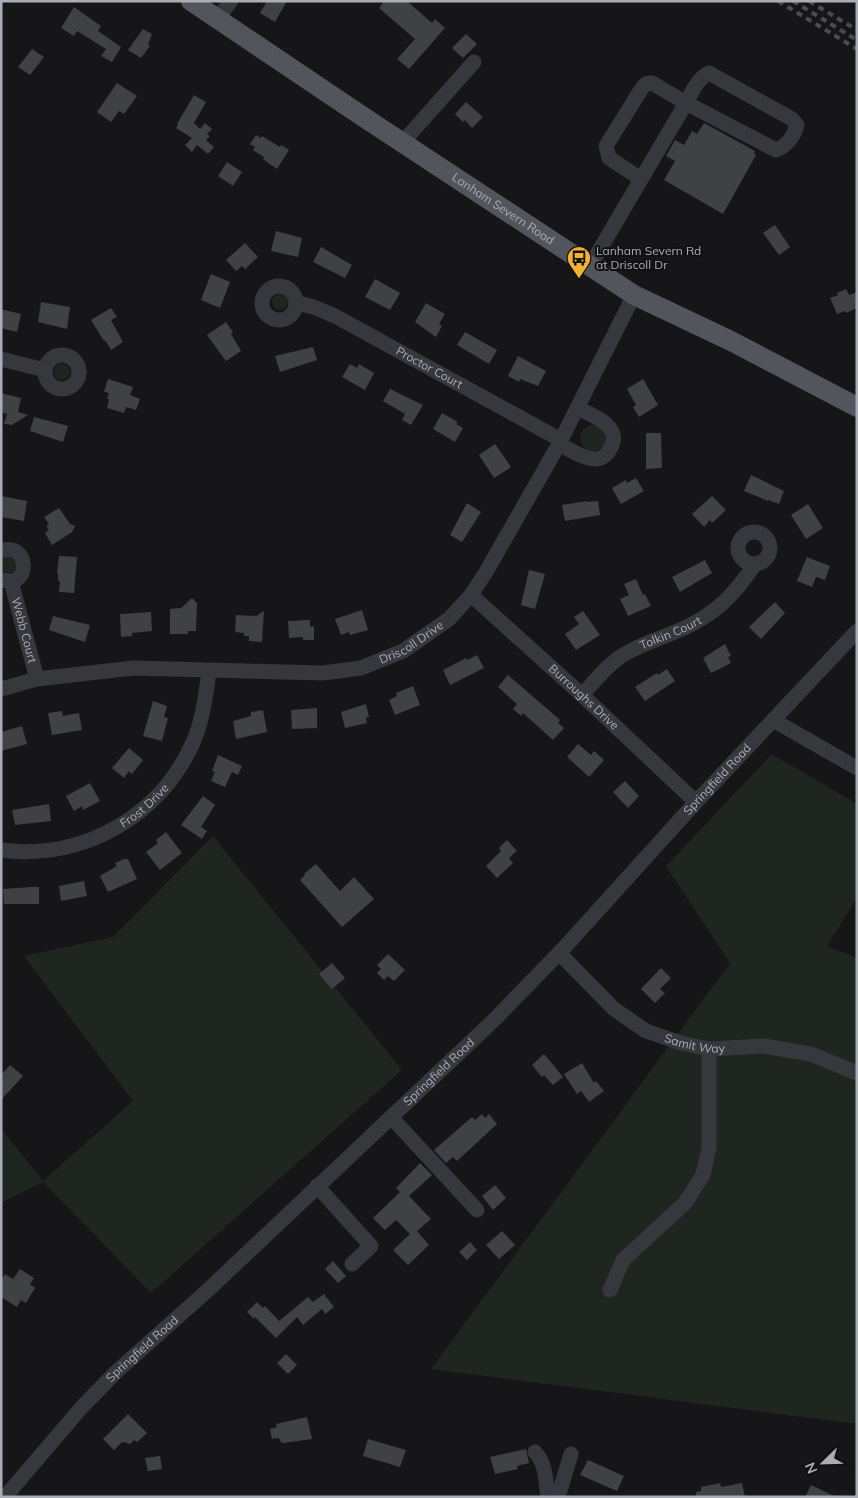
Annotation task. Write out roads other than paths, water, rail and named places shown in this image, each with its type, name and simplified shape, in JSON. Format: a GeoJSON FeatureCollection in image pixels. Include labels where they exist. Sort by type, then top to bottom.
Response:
{"type":"FeatureCollection","features":[{"type":"Feature","properties":{"kind":"main road","name":"Lanham Severn Road"},"geometry":{"type":"LineString","coordinates":[[191,1],[634,295],[731,341],[857,408]]}},
{"type":"Feature","properties":{"kind":"street"},"geometry":{"type":"LineString","coordinates":[[217,19],[231,1]]}},
{"type":"Feature","properties":{"kind":"street"},"geometry":{"type":"LineString","coordinates":[[402,142],[474,62]]}},
{"type":"Feature","properties":{"kind":"street"},"geometry":{"type":"LineString","coordinates":[[590,266],[641,180],[686,103],[702,76],[709,73],[792,119],[797,125],[795,132],[784,147],[776,150],[686,103],[652,83],[646,84],[606,146],[609,158],[641,180]]}},
{"type":"Feature","properties":{"kind":"street","name":"Driscoll Drive"},"geometry":{"type":"LineString","coordinates":[[1,689],[37,679],[133,668],[323,673],[361,668],[403,651],[423,639],[449,619],[470,595],[504,542],[560,442],[634,295]]}},
{"type":"Feature","properties":{"kind":"street","name":"Proctor Court"},"geometry":{"type":"LineString","coordinates":[[296,302],[334,316],[560,442]]}},
{"type":"Feature","properties":{"kind":"street"},"geometry":{"type":"LineString","coordinates":[[1,359],[45,370]]}},
{"type":"Feature","properties":{"kind":"street"},"geometry":{"type":"LineString","coordinates":[[560,442],[584,456],[596,459],[607,454],[612,447],[614,440],[612,429],[594,416],[577,408]]}},
{"type":"Feature","properties":{"kind":"street"},"geometry":{"type":"LineString","coordinates":[[1,551],[15,551],[22,558],[24,568],[20,576],[6,580]]}},
{"type":"Feature","properties":{"kind":"street","name":"Tolkin Court"},"geometry":{"type":"LineString","coordinates":[[582,695],[611,664],[623,655],[646,643],[703,619],[718,608],[732,595],[755,564]]}},
{"type":"Feature","properties":{"kind":"street","name":"Webb Court"},"geometry":{"type":"LineString","coordinates":[[6,580],[37,679]]}},
{"type":"Feature","properties":{"kind":"street","name":"Burroughs Drive"},"geometry":{"type":"LineString","coordinates":[[470,595],[582,695],[696,802]]}},
{"type":"Feature","properties":{"kind":"street","name":"Springfield Road"},"geometry":{"type":"LineString","coordinates":[[5,1497],[81,1408],[116,1372],[208,1290],[494,1020],[559,953],[696,802],[857,631]]}},
{"type":"Feature","properties":{"kind":"street","name":"Frost Drive"},"geometry":{"type":"LineString","coordinates":[[1,850],[34,851],[75,844],[119,827],[156,799],[178,771],[195,737],[202,715],[209,671]]}},
{"type":"Feature","properties":{"kind":"street"},"geometry":{"type":"LineString","coordinates":[[773,720],[857,768]]}},
{"type":"Feature","properties":{"kind":"street","name":"Samit Way"},"geometry":{"type":"LineString","coordinates":[[559,953],[614,1009],[646,1031],[681,1043],[709,1049],[764,1046],[811,1054],[857,1073]]}},
{"type":"Feature","properties":{"kind":"street"},"geometry":{"type":"LineString","coordinates":[[610,1290],[623,1260],[685,1202],[703,1175],[709,1148],[709,1049]]}},
{"type":"Feature","properties":{"kind":"street"},"geometry":{"type":"LineString","coordinates":[[391,1117],[477,1210]]}},
{"type":"Feature","properties":{"kind":"street"},"geometry":{"type":"LineString","coordinates":[[317,1186],[372,1246],[352,1264]]}},
{"type":"Feature","properties":{"kind":"street"},"geometry":{"type":"LineString","coordinates":[[535,1452],[540,1456],[548,1497]]}},
{"type":"Feature","properties":{"kind":"street"},"geometry":{"type":"LineString","coordinates":[[558,1497],[571,1454]]}},
{"type":"Feature","properties":{"kind":"railway"},"geometry":{"type":"LineString","coordinates":[[778,1],[857,49]]}},
{"type":"Feature","properties":{"kind":"railway"},"geometry":{"type":"LineString","coordinates":[[793,1],[857,40]]}},
{"type":"Feature","properties":{"kind":"railway"},"geometry":{"type":"LineString","coordinates":[[809,1],[857,30]]}},
{"type":"Feature","properties":{"kind":"place","name":"Lanham Severn Rd at Driscoll Dr"},"geometry":{"type":"Point","coordinates":[579,279]}}]}
